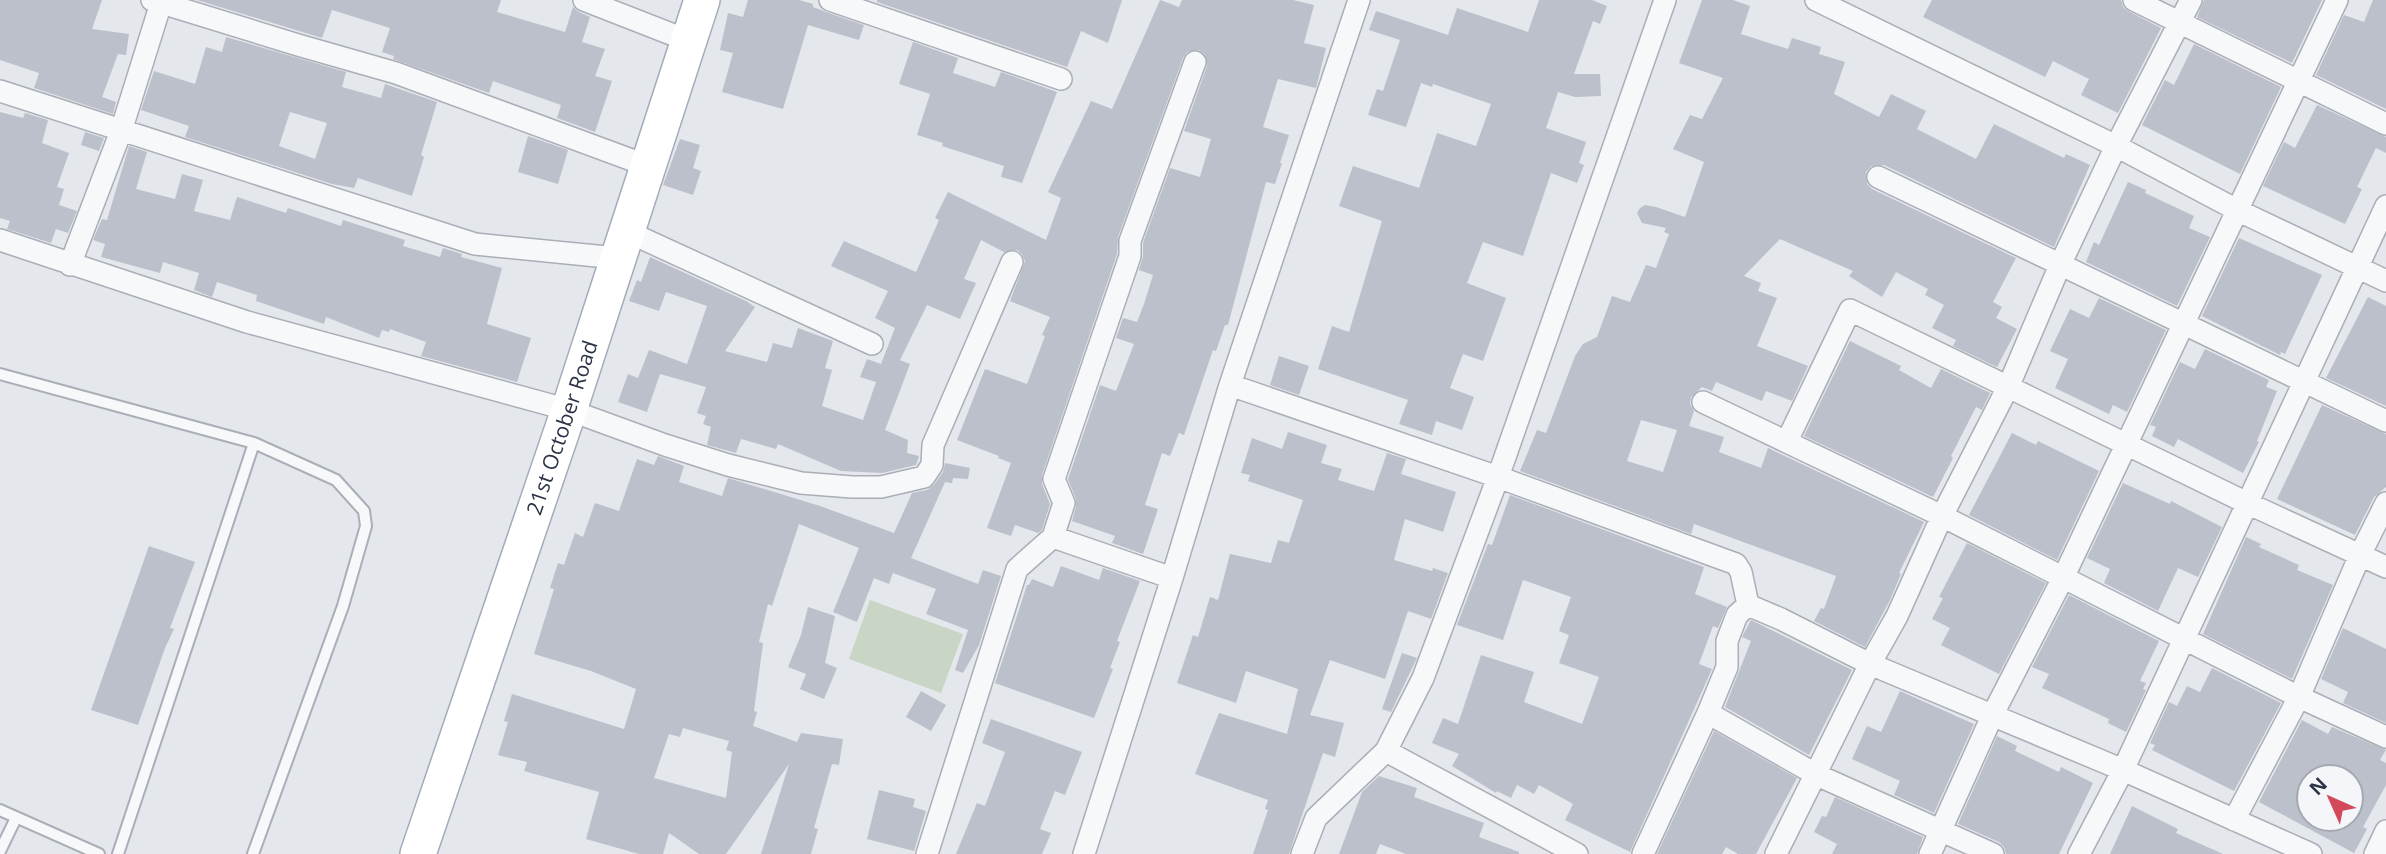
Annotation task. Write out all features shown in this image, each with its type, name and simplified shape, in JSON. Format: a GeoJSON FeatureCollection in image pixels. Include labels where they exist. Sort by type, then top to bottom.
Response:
{"type":"FeatureCollection","features":[{"type":"Feature","properties":{"kind":"main road","name":"21st October Road"},"geometry":{"type":"LineString","coordinates":[[418,854],[569,410],[702,0]]}},
{"type":"Feature","properties":{"kind":"street"},"geometry":{"type":"LineString","coordinates":[[584,0],[689,41]]}},
{"type":"Feature","properties":{"kind":"street"},"geometry":{"type":"LineString","coordinates":[[830,0],[1061,79]]}},
{"type":"Feature","properties":{"kind":"street"},"geometry":{"type":"LineString","coordinates":[[1084,854],[1230,385],[1359,0]]}},
{"type":"Feature","properties":{"kind":"street"},"geometry":{"type":"LineString","coordinates":[[1302,854],[1316,818],[1386,751],[1423,678],[1498,477],[1665,0]]}},
{"type":"Feature","properties":{"kind":"street"},"geometry":{"type":"LineString","coordinates":[[1816,0],[2116,146],[2239,211],[2386,281]]}},
{"type":"Feature","properties":{"kind":"street"},"geometry":{"type":"LineString","coordinates":[[2134,0],[2386,124]]}},
{"type":"Feature","properties":{"kind":"street"},"geometry":{"type":"LineString","coordinates":[[1776,854],[2009,385],[2060,265],[2116,146],[2192,0]]}},
{"type":"Feature","properties":{"kind":"street"},"geometry":{"type":"LineString","coordinates":[[1930,854],[1993,714],[2063,578],[2337,0]]}},
{"type":"Feature","properties":{"kind":"street"},"geometry":{"type":"LineString","coordinates":[[70,265],[121,131],[158,1],[298,46],[397,73],[648,166]]}},
{"type":"Feature","properties":{"kind":"street"},"geometry":{"type":"LineString","coordinates":[[927,854],[1017,569],[1053,537],[1064,503],[1054,478],[1130,256],[1130,241],[1195,62]]}},
{"type":"Feature","properties":{"kind":"street"},"geometry":{"type":"LineString","coordinates":[[0,91],[475,244],[622,244],[872,344]]}},
{"type":"Feature","properties":{"kind":"street"},"geometry":{"type":"LineString","coordinates":[[1878,177],[2386,421]]}},
{"type":"Feature","properties":{"kind":"street"},"geometry":{"type":"LineString","coordinates":[[2080,854],[2123,770],[2386,206]]}},
{"type":"Feature","properties":{"kind":"street"},"geometry":{"type":"LineString","coordinates":[[0,240],[247,322],[569,410],[664,445],[801,483],[881,487],[924,477],[932,466],[933,445],[1012,262]]}},
{"type":"Feature","properties":{"kind":"street"},"geometry":{"type":"LineString","coordinates":[[1787,442],[1850,310],[2247,503],[2386,567]]}},
{"type":"Feature","properties":{"kind":"street"},"geometry":{"type":"LineString","coordinates":[[1230,385],[1498,477],[1735,564],[1741,572],[1748,605]]}},
{"type":"Feature","properties":{"kind":"street"},"geometry":{"type":"LineString","coordinates":[[1703,402],[1942,516],[2386,737]]}},
{"type":"Feature","properties":{"kind":"street"},"geometry":{"type":"LineString","coordinates":[[2234,820],[2299,696],[2360,555],[2386,503]]}},
{"type":"Feature","properties":{"kind":"street"},"geometry":{"type":"LineString","coordinates":[[1053,537],[1172,578]]}},
{"type":"Feature","properties":{"kind":"street"},"geometry":{"type":"LineString","coordinates":[[1748,605],[1870,664],[2123,770],[2311,854]]}},
{"type":"Feature","properties":{"kind":"street"},"geometry":{"type":"LineString","coordinates":[[1643,854],[1727,667],[1727,641],[1737,615],[1748,605]]}},
{"type":"Feature","properties":{"kind":"street"},"geometry":{"type":"LineString","coordinates":[[1708,713],[1817,775],[1993,854]]}},
{"type":"Feature","properties":{"kind":"street"},"geometry":{"type":"LineString","coordinates":[[1386,751],[1577,854]]}},
{"type":"Feature","properties":{"kind":"street"},"geometry":{"type":"LineString","coordinates":[[2375,854],[2386,831]]}},
{"type":"Feature","properties":{"kind":"lane"},"geometry":{"type":"LineString","coordinates":[[0,374],[254,443],[336,480],[364,511],[366,526],[343,606],[253,854]]}},
{"type":"Feature","properties":{"kind":"lane"},"geometry":{"type":"LineString","coordinates":[[118,854],[254,443]]}},
{"type":"Feature","properties":{"kind":"lane"},"geometry":{"type":"LineString","coordinates":[[0,810],[99,854]]}},
{"type":"Feature","properties":{"kind":"lane"},"geometry":{"type":"LineString","coordinates":[[7,854],[0,850],[16,818]]}},
{"type":"Feature","properties":{"kind":"green space"},"geometry":{"type":"Polygon","coordinates":[[[870,600],[963,634],[941,693],[849,659],[870,600]]]}},
{"type":"Feature","properties":{"kind":"building"},"geometry":{"type":"Polygon","coordinates":[[[0,0],[102,0],[92,29],[129,34],[126,55],[118,54],[102,97],[116,102],[113,114],[34,88],[39,73],[0,60],[0,0]]]}},
{"type":"Feature","properties":{"kind":"building"},"geometry":{"type":"Polygon","coordinates":[[[197,0],[501,0],[497,12],[565,32],[573,7],[590,17],[582,42],[605,49],[595,76],[612,81],[595,132],[557,118],[561,105],[493,81],[489,93],[393,59],[394,56],[382,52],[390,28],[332,10],[322,38],[197,0]]]}},
{"type":"Feature","properties":{"kind":"building"},"geometry":{"type":"Polygon","coordinates":[[[748,0],[799,0],[864,25],[859,40],[808,25],[783,109],[722,92],[733,53],[720,50],[728,13],[743,17],[748,0]]]}},
{"type":"Feature","properties":{"kind":"building"},"geometry":{"type":"Polygon","coordinates":[[[877,0],[1122,0],[1108,43],[1081,31],[1067,67],[877,0]]]}},
{"type":"Feature","properties":{"kind":"building"},"geometry":{"type":"Polygon","coordinates":[[[1160,0],[1179,7],[1182,0],[1293,0],[1314,5],[1304,43],[1326,48],[1316,88],[1278,79],[1263,127],[1289,135],[1282,163],[1275,184],[1266,182],[1228,325],[1225,325],[1216,351],[1213,350],[1184,435],[1179,433],[1170,456],[1162,453],[1145,505],[1158,509],[1143,554],[1112,543],[1115,536],[1072,521],[1076,499],[1068,479],[1100,385],[1116,391],[1134,344],[1116,338],[1123,318],[1137,322],[1144,304],[1153,275],[1139,270],[1143,243],[1170,168],[1200,177],[1211,139],[1184,131],[1207,66],[1205,54],[1199,50],[1187,52],[1183,58],[1118,237],[1117,254],[1042,475],[1042,484],[1050,504],[1042,530],[1038,533],[1015,525],[1011,536],[987,528],[1011,463],[957,440],[985,369],[1027,384],[1045,336],[1042,335],[1050,317],[1010,301],[1025,261],[1017,250],[1004,252],[981,240],[964,279],[976,283],[960,319],[927,305],[900,360],[910,364],[885,430],[908,440],[907,453],[919,456],[916,465],[882,473],[841,471],[778,444],[776,449],[741,439],[736,453],[707,445],[711,427],[703,424],[706,416],[697,413],[706,387],[660,374],[647,412],[618,402],[628,374],[638,378],[649,350],[687,364],[707,306],[666,292],[659,311],[629,301],[637,280],[641,282],[650,257],[755,307],[725,351],[767,362],[773,343],[792,348],[798,328],[833,341],[825,368],[832,370],[822,406],[863,420],[876,382],[860,377],[867,359],[881,364],[895,328],[875,318],[888,291],[831,266],[844,241],[916,272],[939,220],[935,218],[948,192],[1046,240],[1061,198],[1048,192],[1091,101],[1112,109],[1160,0]]]}},
{"type":"Feature","properties":{"kind":"building"},"geometry":{"type":"Polygon","coordinates":[[[1539,0],[1592,0],[1607,6],[1600,24],[1593,21],[1574,74],[1600,74],[1601,96],[1575,97],[1558,92],[1546,128],[1586,142],[1579,163],[1584,165],[1577,183],[1551,173],[1523,256],[1483,242],[1467,283],[1506,298],[1483,361],[1463,354],[1450,388],[1474,397],[1462,430],[1436,421],[1432,435],[1399,424],[1408,400],[1318,369],[1332,326],[1349,332],[1382,221],[1339,206],[1353,166],[1419,188],[1437,133],[1476,146],[1491,104],[1433,84],[1432,87],[1421,83],[1406,127],[1368,115],[1377,89],[1383,91],[1400,40],[1369,30],[1376,11],[1448,35],[1457,8],[1528,32],[1539,0]]]}},
{"type":"Feature","properties":{"kind":"building"},"geometry":{"type":"Polygon","coordinates":[[[1702,0],[1733,0],[1750,6],[1741,34],[1788,49],[1792,38],[1821,47],[1819,54],[1845,62],[1834,94],[1879,117],[1891,94],[1926,111],[1917,129],[1976,159],[1994,124],[2064,158],[2066,154],[2090,165],[2054,247],[1884,165],[1871,166],[1866,172],[1867,184],[1872,189],[2016,258],[1993,302],[2002,307],[1996,318],[2017,329],[1997,367],[1953,346],[1956,340],[1932,328],[1944,305],[1925,295],[1928,289],[1896,272],[1882,297],[1849,276],[1853,271],[1780,239],[1744,276],[1761,283],[1758,291],[1777,298],[1757,346],[1808,366],[1792,401],[1766,391],[1762,401],[1716,382],[1712,391],[1702,387],[1691,397],[1690,404],[1694,411],[1689,426],[1724,437],[1719,452],[1761,468],[1768,448],[1924,522],[1899,573],[1901,574],[1890,600],[1865,647],[1814,621],[1821,608],[1824,609],[1836,576],[1694,524],[1691,534],[1520,471],[1537,430],[1546,433],[1575,356],[1583,344],[1597,337],[1612,296],[1630,302],[1646,265],[1656,268],[1669,234],[1664,232],[1666,228],[1642,223],[1637,213],[1640,208],[1645,205],[1656,207],[1685,217],[1704,162],[1673,149],[1690,115],[1702,119],[1723,78],[1679,63],[1702,0]],[[1641,420],[1627,461],[1663,472],[1677,430],[1641,420]]]}},
{"type":"Feature","properties":{"kind":"building"},"geometry":{"type":"Polygon","coordinates":[[[1932,0],[2121,0],[2128,11],[2161,28],[2118,113],[2081,95],[2089,79],[2053,61],[2045,77],[1923,17],[1932,0]]]}},
{"type":"Feature","properties":{"kind":"building"},"geometry":{"type":"Polygon","coordinates":[[[2204,0],[2322,0],[2292,63],[2197,17],[2204,0]]]}},
{"type":"Feature","properties":{"kind":"building"},"geometry":{"type":"Polygon","coordinates":[[[2373,0],[2386,0],[2386,109],[2316,75],[2344,15],[2364,22],[2373,0]]]}},
{"type":"Feature","properties":{"kind":"building"},"geometry":{"type":"Polygon","coordinates":[[[226,37],[346,72],[342,87],[381,98],[385,84],[437,102],[412,196],[358,178],[354,188],[332,184],[185,137],[189,126],[141,110],[154,71],[195,84],[206,47],[222,52],[226,37]],[[290,112],[279,146],[315,159],[327,123],[290,112]]]}},
{"type":"Feature","properties":{"kind":"building"},"geometry":{"type":"Polygon","coordinates":[[[913,42],[958,58],[953,73],[995,87],[1001,72],[1057,92],[1022,183],[1001,177],[1004,166],[917,135],[930,94],[899,84],[913,42]]]}},
{"type":"Feature","properties":{"kind":"building"},"geometry":{"type":"Polygon","coordinates":[[[2194,44],[2281,87],[2240,174],[2142,125],[2165,80],[2174,85],[2194,44]]]}},
{"type":"Feature","properties":{"kind":"building"},"geometry":{"type":"Polygon","coordinates":[[[2317,105],[2386,137],[2386,153],[2376,148],[2357,187],[2362,189],[2345,224],[2263,186],[2284,142],[2295,148],[2317,105]]]}},
{"type":"Feature","properties":{"kind":"building"},"geometry":{"type":"Polygon","coordinates":[[[0,112],[23,118],[25,113],[48,120],[42,143],[69,153],[57,187],[64,189],[59,205],[77,211],[68,233],[56,229],[51,243],[7,229],[10,221],[0,218],[0,112]]]}},
{"type":"Feature","properties":{"kind":"building"},"geometry":{"type":"Polygon","coordinates":[[[85,132],[104,138],[99,151],[81,145],[85,132]]]}},
{"type":"Feature","properties":{"kind":"building"},"geometry":{"type":"Polygon","coordinates":[[[528,136],[568,150],[558,184],[518,172],[528,136]]]}},
{"type":"Feature","properties":{"kind":"building"},"geometry":{"type":"Polygon","coordinates":[[[680,139],[700,145],[693,168],[701,171],[693,195],[663,185],[680,139]]]}},
{"type":"Feature","properties":{"kind":"building"},"geometry":{"type":"Polygon","coordinates":[[[129,146],[147,152],[136,189],[175,199],[182,174],[203,180],[194,211],[230,220],[237,197],[286,213],[288,208],[341,226],[343,220],[405,240],[403,246],[440,257],[443,248],[462,254],[461,257],[502,268],[487,324],[531,338],[517,382],[421,356],[426,342],[390,329],[389,332],[382,330],[379,338],[326,317],[324,324],[256,301],[257,295],[217,282],[212,297],[194,290],[199,273],[163,262],[160,273],[101,257],[105,244],[93,240],[102,219],[107,220],[129,146]]]}},
{"type":"Feature","properties":{"kind":"building"},"geometry":{"type":"Polygon","coordinates":[[[2128,182],[2194,216],[2189,228],[2210,237],[2177,306],[2086,262],[2094,242],[2099,245],[2128,182]]]}},
{"type":"Feature","properties":{"kind":"building"},"geometry":{"type":"Polygon","coordinates":[[[2239,238],[2322,275],[2285,354],[2281,352],[2280,355],[2202,316],[2239,238]]]}},
{"type":"Feature","properties":{"kind":"building"},"geometry":{"type":"Polygon","coordinates":[[[2368,297],[2386,306],[2386,406],[2326,378],[2368,297]]]}},
{"type":"Feature","properties":{"kind":"building"},"geometry":{"type":"Polygon","coordinates":[[[2099,298],[2166,330],[2127,412],[2113,405],[2109,414],[2055,388],[2068,359],[2050,351],[2070,309],[2089,318],[2099,298]]]}},
{"type":"Feature","properties":{"kind":"building"},"geometry":{"type":"Polygon","coordinates":[[[1850,341],[1901,366],[1899,370],[1931,388],[1941,369],[1990,393],[1982,410],[1976,407],[1933,497],[1804,436],[1850,341]]]}},
{"type":"Feature","properties":{"kind":"building"},"geometry":{"type":"Polygon","coordinates":[[[2205,349],[2269,380],[2266,387],[2277,391],[2257,441],[2259,442],[2243,473],[2178,439],[2174,447],[2152,436],[2156,427],[2150,425],[2180,362],[2195,369],[2205,349]]]}},
{"type":"Feature","properties":{"kind":"building"},"geometry":{"type":"Polygon","coordinates":[[[1279,356],[1309,366],[1299,395],[1270,385],[1279,356]]]}},
{"type":"Feature","properties":{"kind":"building"},"geometry":{"type":"Polygon","coordinates":[[[2322,405],[2386,434],[2386,487],[2374,497],[2355,535],[2277,499],[2322,405]]]}},
{"type":"Feature","properties":{"kind":"building"},"geometry":{"type":"Polygon","coordinates":[[[1288,432],[1327,445],[1321,463],[1342,469],[1338,480],[1374,491],[1387,453],[1406,459],[1401,474],[1456,492],[1443,532],[1405,519],[1394,560],[1448,573],[1431,619],[1408,611],[1385,679],[1330,660],[1310,715],[1344,723],[1335,757],[1323,753],[1289,854],[1253,854],[1268,810],[1265,809],[1268,800],[1195,774],[1219,713],[1287,734],[1298,689],[1246,671],[1236,703],[1177,683],[1193,635],[1198,637],[1210,597],[1218,600],[1230,554],[1271,563],[1278,540],[1289,543],[1303,500],[1248,481],[1250,475],[1241,473],[1252,438],[1282,449],[1288,432]]]}},
{"type":"Feature","properties":{"kind":"building"},"geometry":{"type":"Polygon","coordinates":[[[2012,433],[2036,445],[2038,441],[2099,471],[2057,560],[1969,515],[2012,433]]]}},
{"type":"Feature","properties":{"kind":"building"},"geometry":{"type":"Polygon","coordinates":[[[658,456],[684,466],[679,482],[722,496],[728,478],[820,506],[894,533],[912,493],[927,490],[934,485],[943,472],[945,463],[970,468],[968,479],[953,478],[952,483],[945,482],[911,558],[978,584],[983,570],[1001,576],[979,645],[963,673],[955,670],[968,630],[926,614],[936,589],[893,573],[889,584],[874,578],[857,622],[833,612],[859,548],[799,524],[772,606],[768,604],[759,642],[763,643],[754,711],[757,712],[753,726],[797,742],[801,733],[843,739],[839,765],[832,764],[814,828],[818,829],[811,854],[761,854],[789,764],[726,854],[699,854],[669,833],[663,854],[639,854],[586,839],[599,792],[524,771],[527,762],[498,755],[508,722],[504,721],[512,694],[624,729],[636,689],[591,671],[534,654],[554,589],[550,588],[558,563],[564,565],[575,533],[583,537],[595,503],[619,511],[637,459],[654,465],[658,456]],[[683,728],[680,737],[669,734],[654,778],[726,798],[732,752],[726,750],[729,741],[683,728]]]}},
{"type":"Feature","properties":{"kind":"building"},"geometry":{"type":"Polygon","coordinates":[[[2123,483],[2170,504],[2171,501],[2222,527],[2198,577],[2178,568],[2158,611],[2104,583],[2110,569],[2087,558],[2123,483]]]}},
{"type":"Feature","properties":{"kind":"building"},"geometry":{"type":"Polygon","coordinates":[[[1510,495],[1704,567],[1695,594],[1727,607],[1718,628],[1713,626],[1699,664],[1712,669],[1630,852],[1565,820],[1573,804],[1539,785],[1534,794],[1517,785],[1511,798],[1497,791],[1496,793],[1452,766],[1459,754],[1432,743],[1443,718],[1458,724],[1481,655],[1534,672],[1524,702],[1582,724],[1599,677],[1559,663],[1569,635],[1559,631],[1571,597],[1523,580],[1503,640],[1457,625],[1488,544],[1492,545],[1510,495]]]}},
{"type":"Feature","properties":{"kind":"building"},"geometry":{"type":"Polygon","coordinates":[[[2246,537],[2261,544],[2259,547],[2299,565],[2297,570],[2333,585],[2292,679],[2203,634],[2246,537]]]}},
{"type":"Feature","properties":{"kind":"building"},"geometry":{"type":"Polygon","coordinates":[[[1967,543],[2046,583],[1999,674],[1941,645],[1950,628],[1932,619],[1943,598],[1939,597],[1967,543]]]}},
{"type":"Feature","properties":{"kind":"building"},"geometry":{"type":"Polygon","coordinates":[[[149,546],[195,562],[170,628],[174,629],[138,725],[91,710],[149,546]]]}},
{"type":"Feature","properties":{"kind":"building"},"geometry":{"type":"Polygon","coordinates":[[[1061,566],[1099,580],[1103,568],[1140,581],[1117,641],[1120,642],[1110,668],[1113,669],[1094,718],[995,683],[1027,585],[1032,579],[1053,587],[1061,566]]]}},
{"type":"Feature","properties":{"kind":"building"},"geometry":{"type":"Polygon","coordinates":[[[2069,595],[2159,641],[2140,681],[2146,683],[2143,689],[2146,690],[2126,732],[2108,723],[2109,719],[2042,688],[2049,674],[2032,667],[2069,595]]]}},
{"type":"Feature","properties":{"kind":"building"},"geometry":{"type":"Polygon","coordinates":[[[808,607],[835,616],[825,663],[837,668],[824,699],[800,689],[806,674],[788,667],[801,635],[808,607]]]}},
{"type":"Feature","properties":{"kind":"building"},"geometry":{"type":"Polygon","coordinates":[[[1751,620],[1852,670],[1809,755],[1725,707],[1751,641],[1742,637],[1751,620]]]}},
{"type":"Feature","properties":{"kind":"building"},"geometry":{"type":"Polygon","coordinates":[[[2343,628],[2386,649],[2386,723],[2343,703],[2348,692],[2321,679],[2343,628]]]}},
{"type":"Feature","properties":{"kind":"building"},"geometry":{"type":"Polygon","coordinates":[[[1402,653],[1417,658],[1391,712],[1382,709],[1402,653]]]}},
{"type":"Feature","properties":{"kind":"building"},"geometry":{"type":"Polygon","coordinates":[[[2212,668],[2281,703],[2234,791],[2152,750],[2155,745],[2150,743],[2169,702],[2177,706],[2187,686],[2200,692],[2212,668]]]}},
{"type":"Feature","properties":{"kind":"building"},"geometry":{"type":"Polygon","coordinates":[[[921,691],[946,705],[931,731],[906,717],[921,691]]]}},
{"type":"Feature","properties":{"kind":"building"},"geometry":{"type":"Polygon","coordinates":[[[1900,691],[1974,724],[1934,813],[1894,795],[1900,781],[1852,759],[1867,726],[1881,732],[1900,691]]]}},
{"type":"Feature","properties":{"kind":"building"},"geometry":{"type":"Polygon","coordinates":[[[991,719],[1082,752],[1065,795],[1055,791],[1040,829],[1051,833],[1042,854],[956,854],[977,803],[985,806],[1005,752],[982,743],[991,719]]]}},
{"type":"Feature","properties":{"kind":"building"},"geometry":{"type":"Polygon","coordinates":[[[2302,720],[2328,734],[2332,727],[2386,750],[2380,760],[2386,763],[2386,785],[2365,823],[2365,763],[2295,763],[2295,821],[2259,802],[2302,720]]]}},
{"type":"Feature","properties":{"kind":"building"},"geometry":{"type":"Polygon","coordinates":[[[1714,731],[1797,778],[1756,854],[1738,854],[1726,847],[1722,854],[1657,854],[1714,731]]]}},
{"type":"Feature","properties":{"kind":"building"},"geometry":{"type":"Polygon","coordinates":[[[1997,736],[2017,746],[2015,751],[2059,772],[2061,767],[2093,783],[2059,854],[2006,854],[1999,842],[1958,824],[1997,736]]]}},
{"type":"Feature","properties":{"kind":"building"},"geometry":{"type":"Polygon","coordinates":[[[1379,776],[1417,788],[1414,797],[1484,823],[1479,837],[1519,854],[1406,854],[1380,844],[1376,854],[1339,854],[1362,792],[1379,776]]]}},
{"type":"Feature","properties":{"kind":"building"},"geometry":{"type":"Polygon","coordinates":[[[879,790],[915,799],[913,807],[926,811],[914,851],[867,839],[879,790]]]}},
{"type":"Feature","properties":{"kind":"building"},"geometry":{"type":"Polygon","coordinates":[[[1835,797],[1923,837],[1917,854],[1832,854],[1837,844],[1814,832],[1822,816],[1826,817],[1835,797]]]}},
{"type":"Feature","properties":{"kind":"building"},"geometry":{"type":"Polygon","coordinates":[[[2132,806],[2178,829],[2176,833],[2223,854],[2110,854],[2132,806]]]}},
{"type":"Feature","properties":{"kind":"building"},"geometry":{"type":"Polygon","coordinates":[[[2317,833],[2365,833],[2354,853],[2317,833]]]}}]}
